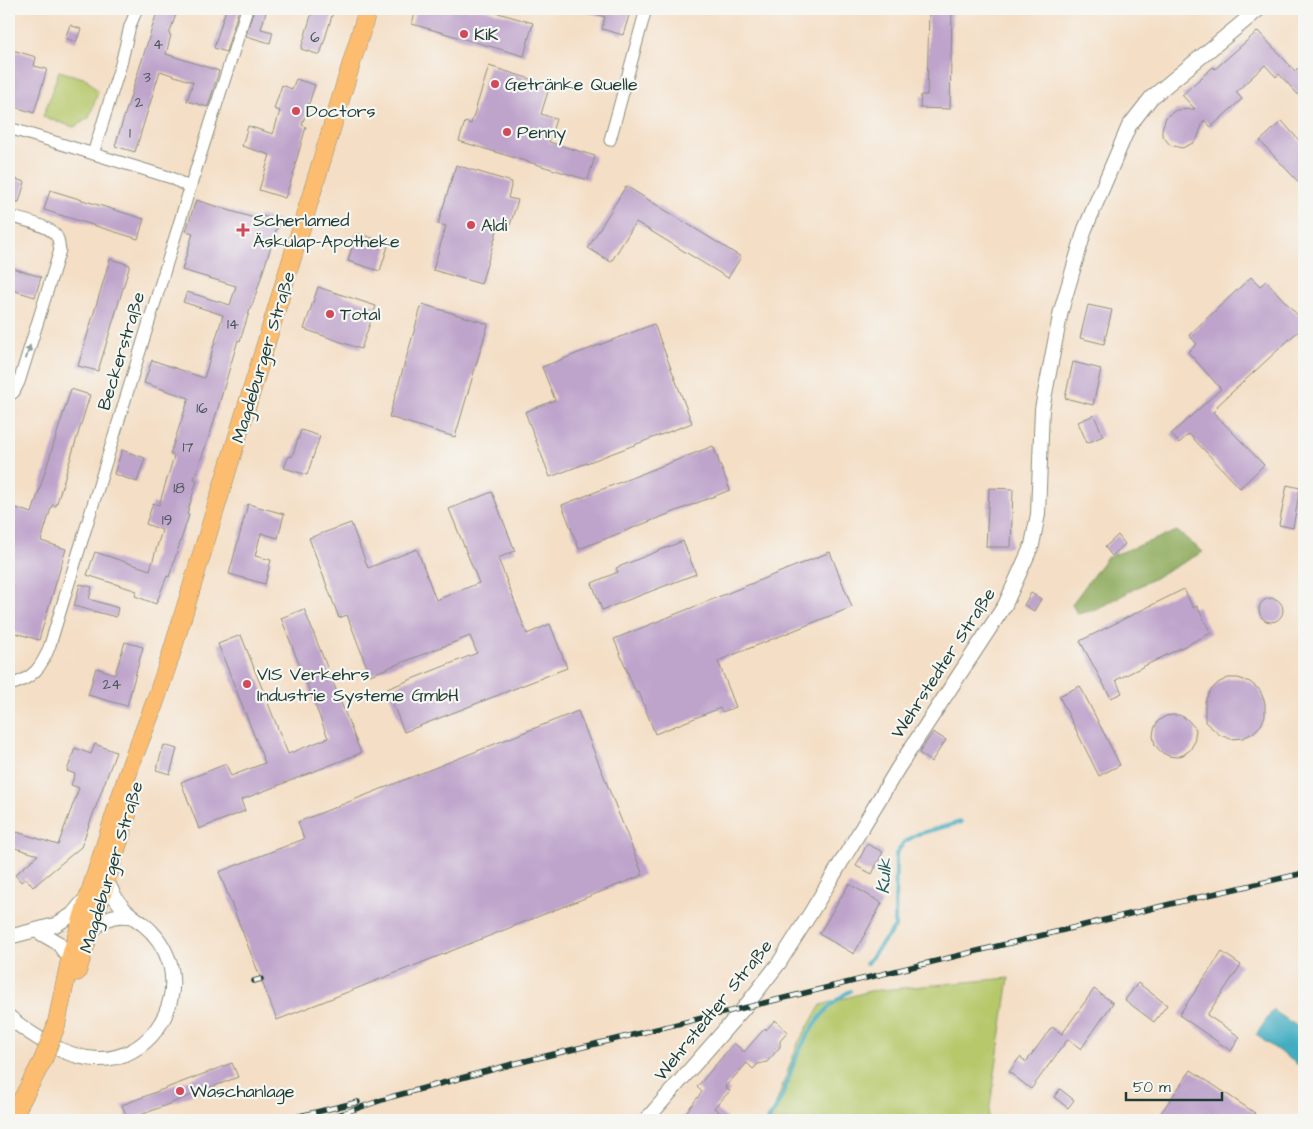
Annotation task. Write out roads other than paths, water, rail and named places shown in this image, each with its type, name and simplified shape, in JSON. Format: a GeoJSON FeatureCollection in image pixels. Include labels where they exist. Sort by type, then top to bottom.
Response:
{"type":"FeatureCollection","features":[{"type":"Feature","properties":{"kind":"main road","name":"Magdeburger Straße"},"geometry":{"type":"LineString","coordinates":[[56,1026],[70,959],[90,892],[209,534],[368,9]]}},
{"type":"Feature","properties":{"kind":"main road","name":"Magdeburger Straße"},"geometry":{"type":"LineString","coordinates":[[12,1119],[43,1060],[91,932],[142,767],[154,704]]}},
{"type":"Feature","properties":{"kind":"street"},"geometry":{"type":"LineString","coordinates":[[93,154],[121,64],[130,26],[137,9]]}},
{"type":"Feature","properties":{"kind":"street","name":"Beckerstraße"},"geometry":{"type":"LineString","coordinates":[[9,685],[36,672],[44,660],[247,9]]}},
{"type":"Feature","properties":{"kind":"street"},"geometry":{"type":"LineString","coordinates":[[610,140],[646,9]]}},
{"type":"Feature","properties":{"kind":"street","name":"Wehrstedter Straße"},"geometry":{"type":"LineString","coordinates":[[646,1120],[744,1008],[779,963],[898,768],[1005,605],[1032,545],[1038,514],[1042,409],[1061,311],[1085,229],[1129,126],[1150,98],[1259,9]]}},
{"type":"Feature","properties":{"kind":"street"},"geometry":{"type":"LineString","coordinates":[[9,128],[172,178],[190,188]]}},
{"type":"Feature","properties":{"kind":"street"},"geometry":{"type":"LineString","coordinates":[[9,216],[47,228],[58,238],[60,250],[19,382],[14,392],[9,396]]}},
{"type":"Feature","properties":{"kind":"street"},"geometry":{"type":"LineString","coordinates":[[9,1017],[51,1045],[96,1059],[124,1054],[139,1046],[163,1021],[171,999],[172,977],[169,961],[163,946],[150,930],[120,904],[107,880]]}},
{"type":"Feature","properties":{"kind":"street"},"geometry":{"type":"LineString","coordinates":[[9,937],[37,931],[63,921],[79,908],[90,892]]}},
{"type":"Feature","properties":{"kind":"street"},"geometry":{"type":"LineString","coordinates":[[91,932],[100,922],[112,917],[118,915],[133,917]]}},
{"type":"Feature","properties":{"kind":"street"},"geometry":{"type":"LineString","coordinates":[[37,931],[58,943],[70,959]]}},
{"type":"Feature","properties":{"kind":"water"},"geometry":{"type":"Polygon","coordinates":[[[1273,1010],[1304,1031],[1304,1069],[1256,1035],[1273,1010]]]}},
{"type":"Feature","properties":{"kind":"waterway","name":"Kulk"},"geometry":{"type":"LineString","coordinates":[[866,964],[895,927],[896,854],[904,842],[918,834],[961,822]]}},
{"type":"Feature","properties":{"kind":"waterway","name":"Kulk"},"geometry":{"type":"LineString","coordinates":[[768,1120],[783,1094],[800,1049],[810,1032],[827,1009],[850,991]]}},
{"type":"Feature","properties":{"kind":"railway"},"geometry":{"type":"LineString","coordinates":[[323,1120],[391,1097],[513,1064],[1304,873]]}},
{"type":"Feature","properties":{"kind":"railway"},"geometry":{"type":"LineString","coordinates":[[254,981],[261,979]]}},
{"type":"Feature","properties":{"kind":"railway"},"geometry":{"type":"LineString","coordinates":[[283,1120],[358,1102]]}},
{"type":"Feature","properties":{"kind":"place","name":"KiK"},"geometry":{"type":"Point","coordinates":[464,34]}},
{"type":"Feature","properties":{"kind":"place","name":"Getränke Quelle"},"geometry":{"type":"Point","coordinates":[495,84]}},
{"type":"Feature","properties":{"kind":"place","name":"Doctors"},"geometry":{"type":"Point","coordinates":[296,111]}},
{"type":"Feature","properties":{"kind":"place","name":"Penny"},"geometry":{"type":"Point","coordinates":[507,132]}},
{"type":"Feature","properties":{"kind":"place","name":"Aldi"},"geometry":{"type":"Point","coordinates":[471,225]}},
{"type":"Feature","properties":{"kind":"place","name":"Scherlamed Äskulap-Apotheke"},"geometry":{"type":"Point","coordinates":[243,230]}},
{"type":"Feature","properties":{"kind":"place","name":"Total"},"geometry":{"type":"Point","coordinates":[330,314]}},
{"type":"Feature","properties":{"kind":"place","name":"VIS Verkehrs Industrie Systeme GmbH"},"geometry":{"type":"Point","coordinates":[247,684]}},
{"type":"Feature","properties":{"kind":"place","name":"Waschanlage"},"geometry":{"type":"Point","coordinates":[180,1091]}}]}
